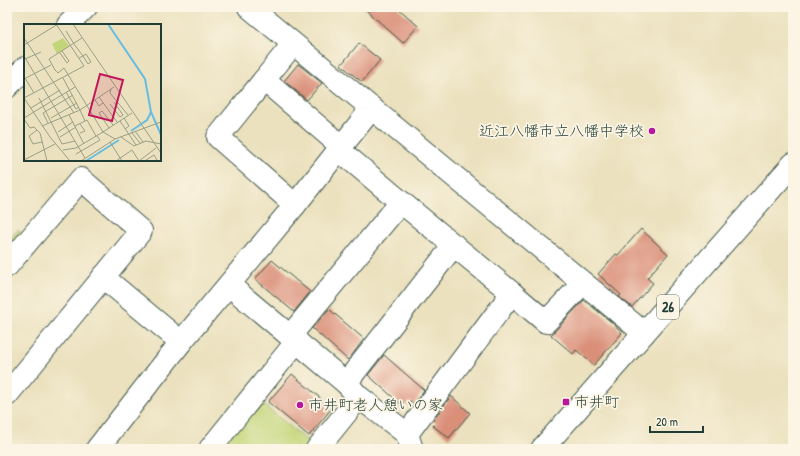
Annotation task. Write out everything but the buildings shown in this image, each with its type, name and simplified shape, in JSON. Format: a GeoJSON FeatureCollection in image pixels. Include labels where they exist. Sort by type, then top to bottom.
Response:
{"type":"FeatureCollection","features":[{"type":"Feature","properties":{"kind":"street"},"geometry":{"type":"LineString","coordinates":[[69,24],[86,7]]}},
{"type":"Feature","properties":{"kind":"street"},"geometry":{"type":"LineString","coordinates":[[249,7],[644,333]]}},
{"type":"Feature","properties":{"kind":"street"},"geometry":{"type":"LineString","coordinates":[[293,44],[218,137],[295,205]]}},
{"type":"Feature","properties":{"kind":"street"},"geometry":{"type":"LineString","coordinates":[[7,86],[24,69]]}},
{"type":"Feature","properties":{"kind":"street"},"geometry":{"type":"LineString","coordinates":[[264,80],[400,202],[512,292],[546,322],[583,283]]}},
{"type":"Feature","properties":{"kind":"street"},"geometry":{"type":"LineString","coordinates":[[97,449],[181,342],[295,205],[372,108]]}},
{"type":"Feature","properties":{"kind":"street","name":"26"},"geometry":{"type":"LineString","coordinates":[[542,449],[793,164]]}},
{"type":"Feature","properties":{"kind":"street"},"geometry":{"type":"LineString","coordinates":[[7,266],[81,179],[140,231],[7,395]]}},
{"type":"Feature","properties":{"kind":"street"},"geometry":{"type":"LineString","coordinates":[[210,449],[400,202]]}},
{"type":"Feature","properties":{"kind":"street"},"geometry":{"type":"LineString","coordinates":[[317,449],[353,390],[454,245]]}},
{"type":"Feature","properties":{"kind":"street"},"geometry":{"type":"LineString","coordinates":[[103,277],[181,342]]}},
{"type":"Feature","properties":{"kind":"street"},"geometry":{"type":"LineString","coordinates":[[229,285],[294,338],[410,441],[512,292]]}},
{"type":"Feature","properties":{"kind":"green space"},"geometry":{"type":"Polygon","coordinates":[[[18,230],[21,233],[7,251],[7,242],[18,230]]]}},
{"type":"Feature","properties":{"kind":"green space"},"geometry":{"type":"Polygon","coordinates":[[[259,401],[310,443],[305,449],[220,449],[259,401]]]}},
{"type":"Feature","properties":{"kind":"place","name":"近江八幡市立八幡中学校"},"geometry":{"type":"Point","coordinates":[652,131]}},
{"type":"Feature","properties":{"kind":"place","name":"市井町"},"geometry":{"type":"Point","coordinates":[566,402]}},
{"type":"Feature","properties":{"kind":"place","name":"市井町老人憩いの家"},"geometry":{"type":"Point","coordinates":[300,405]}}]}
